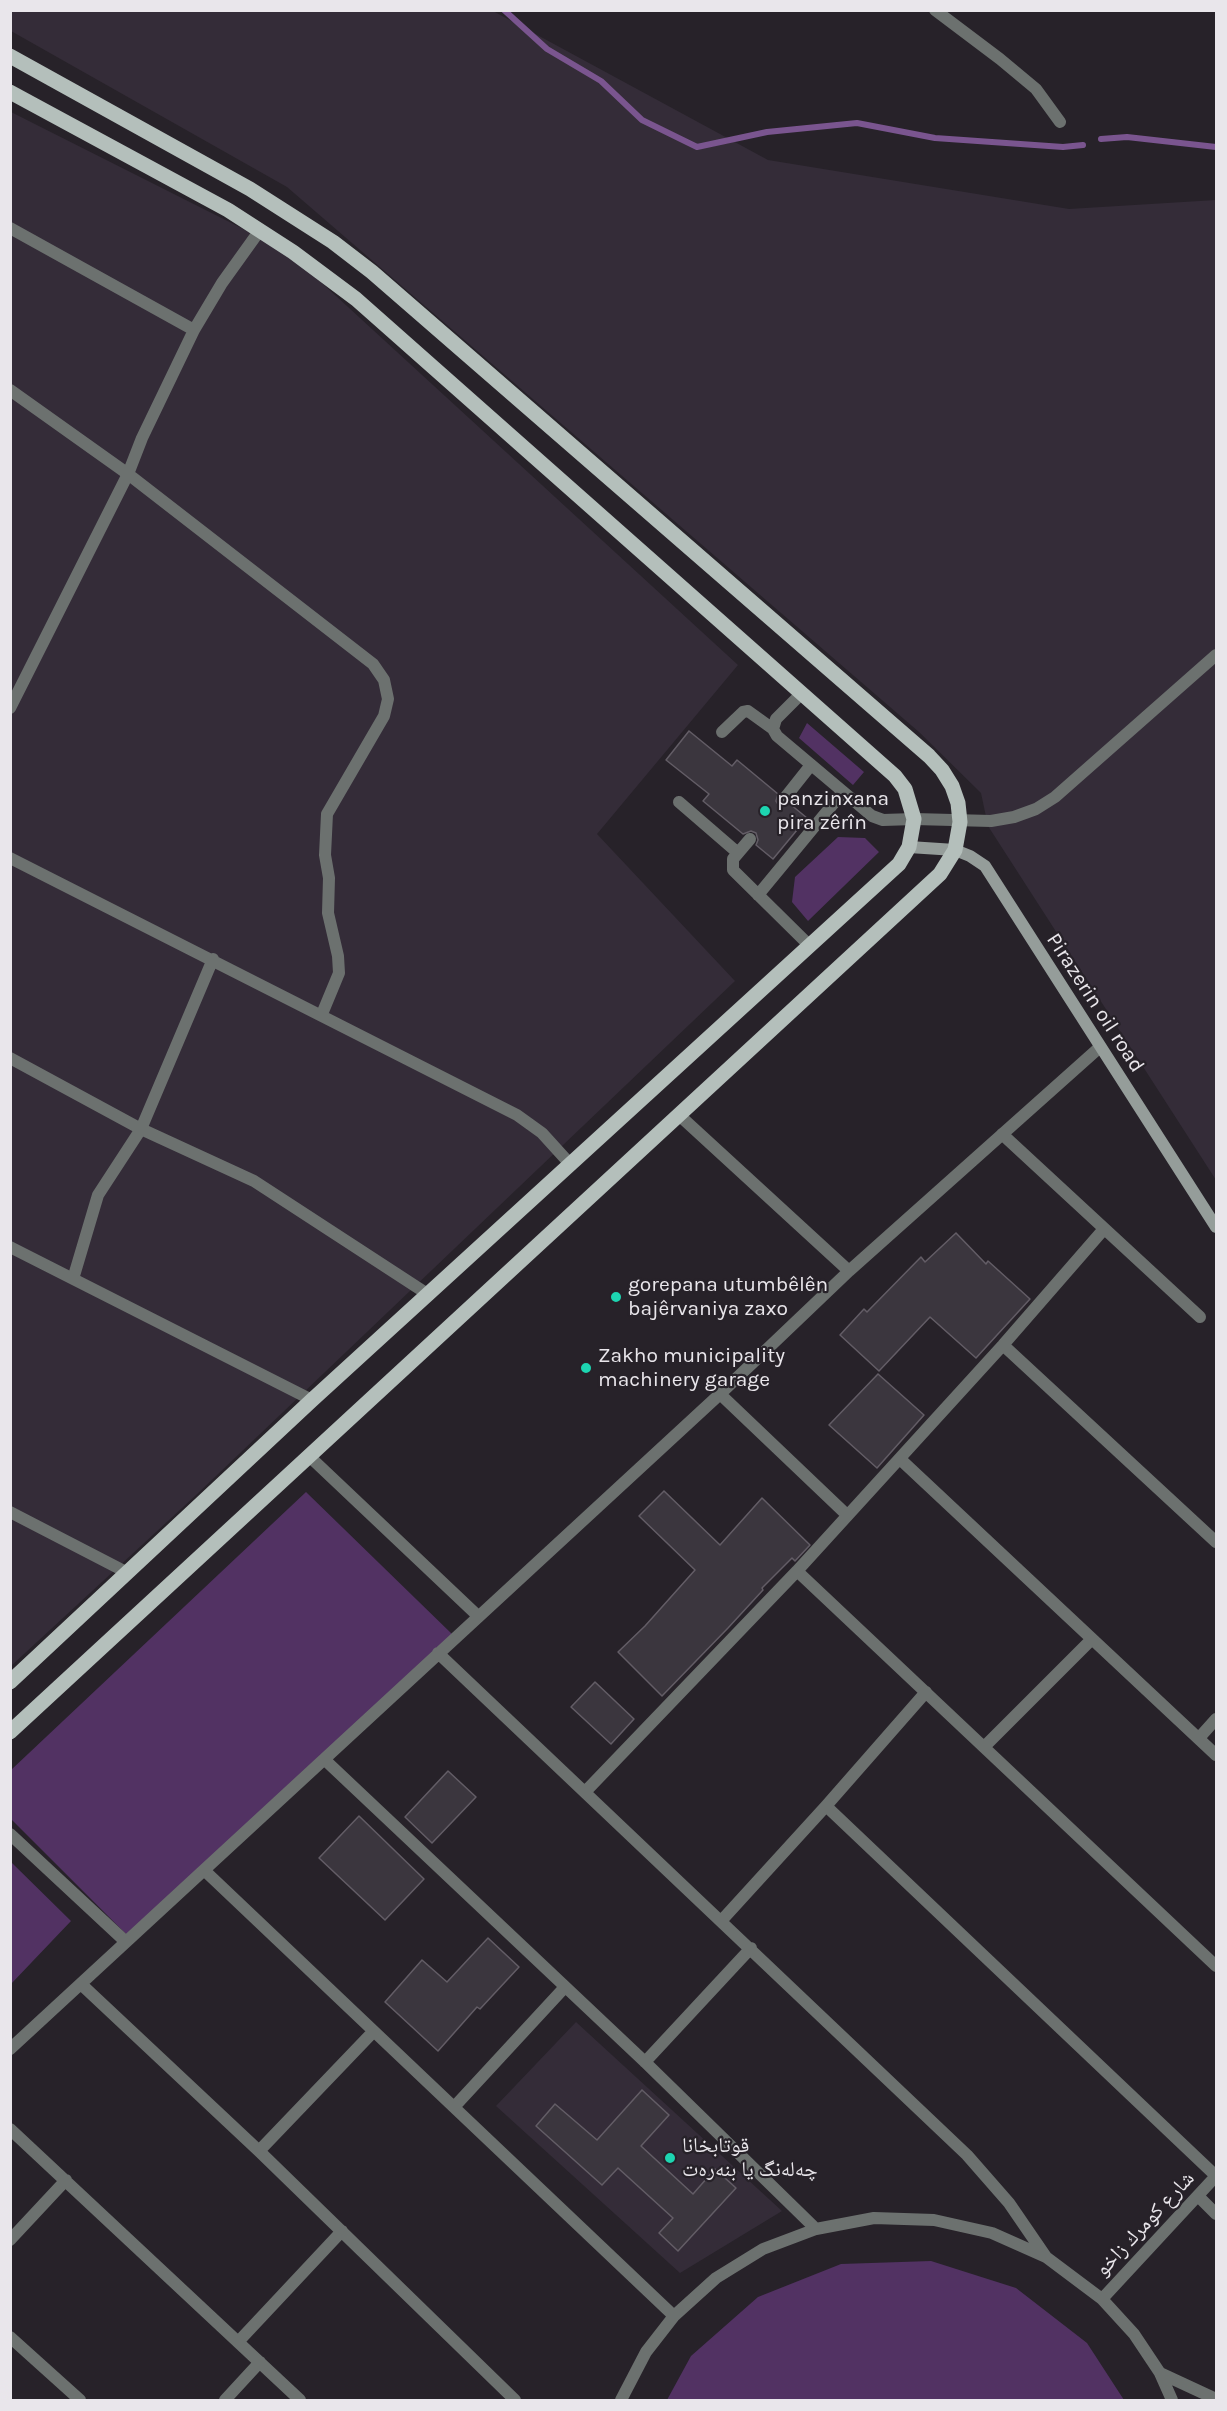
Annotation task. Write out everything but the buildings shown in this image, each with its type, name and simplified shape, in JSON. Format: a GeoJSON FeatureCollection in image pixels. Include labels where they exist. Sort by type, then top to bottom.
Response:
{"type":"FeatureCollection","features":[{"type":"Feature","properties":{"kind":"main road"},"geometry":{"type":"LineString","coordinates":[[10,56],[250,189],[316,231],[372,272],[929,756],[952,786],[958,803],[960,822],[955,850],[940,874],[10,1732]]}},
{"type":"Feature","properties":{"kind":"main road"},"geometry":{"type":"LineString","coordinates":[[10,92],[260,230],[356,299],[895,776],[905,789],[914,819],[909,847],[899,864],[312,1401],[10,1682]]}},
{"type":"Feature","properties":{"kind":"main road","name":"Pirazerin oil road"},"geometry":{"type":"LineString","coordinates":[[909,847],[955,850],[985,866],[1216,1227]]}},
{"type":"Feature","properties":{"kind":"street"},"geometry":{"type":"LineString","coordinates":[[935,10],[1036,89],[1060,122]]}},
{"type":"Feature","properties":{"kind":"street"},"geometry":{"type":"LineString","coordinates":[[10,228],[194,330]]}},
{"type":"Feature","properties":{"kind":"street"},"geometry":{"type":"LineString","coordinates":[[10,708],[128,474],[142,438],[194,330],[222,283],[260,230]]}},
{"type":"Feature","properties":{"kind":"street"},"geometry":{"type":"LineString","coordinates":[[10,390],[128,474],[373,664],[384,680],[388,699],[384,716],[327,814],[325,855],[329,878],[327,913],[338,956],[339,973],[322,1014]]}},
{"type":"Feature","properties":{"kind":"street"},"geometry":{"type":"LineString","coordinates":[[722,732],[743,712],[748,711],[773,729],[777,736],[877,819],[960,822],[1014,817],[1036,809],[1055,797],[1216,655]]}},
{"type":"Feature","properties":{"kind":"street"},"geometry":{"type":"LineString","coordinates":[[773,729],[776,719],[801,694]]}},
{"type":"Feature","properties":{"kind":"street"},"geometry":{"type":"LineString","coordinates":[[784,799],[811,765]]}},
{"type":"Feature","properties":{"kind":"street"},"geometry":{"type":"LineString","coordinates":[[758,896],[843,792]]}},
{"type":"Feature","properties":{"kind":"street"},"geometry":{"type":"LineString","coordinates":[[679,802],[738,853]]}},
{"type":"Feature","properties":{"kind":"street"},"geometry":{"type":"LineString","coordinates":[[750,839],[738,853],[732,867],[758,896],[810,946]]}},
{"type":"Feature","properties":{"kind":"street"},"geometry":{"type":"LineString","coordinates":[[10,858],[518,1115],[542,1133],[571,1166]]}},
{"type":"Feature","properties":{"kind":"street"},"geometry":{"type":"LineString","coordinates":[[74,1279],[98,1195],[141,1129],[213,959]]}},
{"type":"Feature","properties":{"kind":"street"},"geometry":{"type":"LineString","coordinates":[[10,2049],[720,1394],[849,1271],[1100,1047]]}},
{"type":"Feature","properties":{"kind":"street"},"geometry":{"type":"LineString","coordinates":[[10,1058],[141,1129],[254,1180],[429,1295]]}},
{"type":"Feature","properties":{"kind":"street"},"geometry":{"type":"LineString","coordinates":[[679,1115],[849,1271]]}},
{"type":"Feature","properties":{"kind":"street"},"geometry":{"type":"LineString","coordinates":[[1002,1134],[1200,1317]]}},
{"type":"Feature","properties":{"kind":"street"},"geometry":{"type":"LineString","coordinates":[[585,1792],[797,1571],[1003,1345],[1104,1229]]}},
{"type":"Feature","properties":{"kind":"street"},"geometry":{"type":"LineString","coordinates":[[10,1247],[312,1401]]}},
{"type":"Feature","properties":{"kind":"street"},"geometry":{"type":"LineString","coordinates":[[1003,1345],[1216,1542]]}},
{"type":"Feature","properties":{"kind":"street"},"geometry":{"type":"LineString","coordinates":[[720,1394],[847,1515]]}},
{"type":"Feature","properties":{"kind":"street"},"geometry":{"type":"LineString","coordinates":[[310,1457],[478,1616]]}},
{"type":"Feature","properties":{"kind":"street"},"geometry":{"type":"LineString","coordinates":[[900,1459],[1216,1755]]}},
{"type":"Feature","properties":{"kind":"street"},"geometry":{"type":"LineString","coordinates":[[10,1512],[128,1573]]}},
{"type":"Feature","properties":{"kind":"street"},"geometry":{"type":"LineString","coordinates":[[797,1571],[1216,1966]]}},
{"type":"Feature","properties":{"kind":"street"},"geometry":{"type":"LineString","coordinates":[[984,1747],[1092,1639]]}},
{"type":"Feature","properties":{"kind":"street"},"geometry":{"type":"LineString","coordinates":[[438,1653],[722,1920],[980,2169],[1010,2203],[1046,2257]]}},
{"type":"Feature","properties":{"kind":"street"},"geometry":{"type":"LineString","coordinates":[[722,1920],[926,1692]]}},
{"type":"Feature","properties":{"kind":"street"},"geometry":{"type":"LineString","coordinates":[[1199,1738],[1216,1719]]}},
{"type":"Feature","properties":{"kind":"street"},"geometry":{"type":"LineString","coordinates":[[325,1760],[645,2062],[816,2229]]}},
{"type":"Feature","properties":{"kind":"street"},"geometry":{"type":"LineString","coordinates":[[826,1806],[1216,2176]]}},
{"type":"Feature","properties":{"kind":"street"},"geometry":{"type":"LineString","coordinates":[[10,1834],[126,1942]]}},
{"type":"Feature","properties":{"kind":"street"},"geometry":{"type":"LineString","coordinates":[[205,1871],[674,2316]]}},
{"type":"Feature","properties":{"kind":"street"},"geometry":{"type":"LineString","coordinates":[[645,2062],[751,1948]]}},
{"type":"Feature","properties":{"kind":"street"},"geometry":{"type":"LineString","coordinates":[[82,1985],[259,2151],[515,2400]]}},
{"type":"Feature","properties":{"kind":"street"},"geometry":{"type":"LineString","coordinates":[[455,2106],[565,1987]]}},
{"type":"Feature","properties":{"kind":"street"},"geometry":{"type":"LineString","coordinates":[[259,2151],[373,2031]]}},
{"type":"Feature","properties":{"kind":"street"},"geometry":{"type":"LineString","coordinates":[[10,2129],[300,2400]]}},
{"type":"Feature","properties":{"kind":"street","name":"شارع كومرك زاخو"},"geometry":{"type":"LineString","coordinates":[[1102,2299],[1216,2176]]}},
{"type":"Feature","properties":{"kind":"street"},"geometry":{"type":"LineString","coordinates":[[10,2240],[66,2180]]}},
{"type":"Feature","properties":{"kind":"street"},"geometry":{"type":"LineString","coordinates":[[1198,2196],[1216,2214]]}},
{"type":"Feature","properties":{"kind":"street"},"geometry":{"type":"LineString","coordinates":[[621,2400],[646,2352],[674,2316],[716,2278],[763,2249],[816,2229],[874,2218],[934,2220],[992,2233],[1046,2257],[1102,2299],[1134,2334],[1160,2373],[1172,2400]]}},
{"type":"Feature","properties":{"kind":"street"},"geometry":{"type":"LineString","coordinates":[[238,2342],[342,2231]]}},
{"type":"Feature","properties":{"kind":"street"},"geometry":{"type":"LineString","coordinates":[[10,2337],[80,2400]]}},
{"type":"Feature","properties":{"kind":"street"},"geometry":{"type":"LineString","coordinates":[[225,2400],[260,2362]]}},
{"type":"Feature","properties":{"kind":"street"},"geometry":{"type":"LineString","coordinates":[[1160,2373],[1216,2399]]}},
{"type":"Feature","properties":{"kind":"shaded area"},"geometry":{"type":"Polygon","coordinates":[[[10,11],[493,11],[768,160],[1069,209],[1216,200],[1216,1180],[988,826],[981,793],[919,732],[287,187],[11,31],[10,11]]]}},
{"type":"Feature","properties":{"kind":"shaded area"},"geometry":{"type":"Polygon","coordinates":[[[11,112],[287,251],[738,665],[597,834],[735,981],[195,1496],[11,1666],[11,112]]]}},
{"type":"Feature","properties":{"kind":"shaded area"},"geometry":{"type":"Polygon","coordinates":[[[807,723],[864,772],[853,785],[799,738],[807,723]]]}},
{"type":"Feature","properties":{"kind":"shaded area"},"geometry":{"type":"Polygon","coordinates":[[[838,837],[865,838],[879,852],[808,921],[792,902],[795,877],[838,837]]]}},
{"type":"Feature","properties":{"kind":"shaded area"},"geometry":{"type":"Polygon","coordinates":[[[306,1492],[453,1635],[132,1940],[11,1819],[11,1770],[306,1492]]]}},
{"type":"Feature","properties":{"kind":"shaded area"},"geometry":{"type":"Polygon","coordinates":[[[11,1862],[71,1921],[10,1984],[11,1862]]]}},
{"type":"Feature","properties":{"kind":"shaded area"},"geometry":{"type":"Polygon","coordinates":[[[576,2022],[782,2211],[680,2273],[496,2106],[576,2022]]]}},
{"type":"Feature","properties":{"kind":"shaded area"},"geometry":{"type":"Polygon","coordinates":[[[931,2261],[1016,2288],[1087,2343],[1124,2400],[667,2400],[691,2356],[758,2297],[841,2264],[931,2261]]]}},
{"type":"Feature","properties":{"kind":"waterway"},"geometry":{"type":"LineString","coordinates":[[504,10],[547,49],[601,81],[642,120],[697,147],[767,132],[857,123],[935,138],[1063,147],[1083,145]]}},
{"type":"Feature","properties":{"kind":"waterway"},"geometry":{"type":"LineString","coordinates":[[1101,139],[1127,137],[1216,147]]}},
{"type":"Feature","properties":{"kind":"place","name":"panzinxana pira zêrîn"},"geometry":{"type":"Point","coordinates":[765,811]}},
{"type":"Feature","properties":{"kind":"place","name":"gorepana utumbêlên bajêrvaniya zaxo"},"geometry":{"type":"Point","coordinates":[616,1297]}},
{"type":"Feature","properties":{"kind":"place","name":"Zakho municipality machinery garage"},"geometry":{"type":"Point","coordinates":[586,1368]}},
{"type":"Feature","properties":{"kind":"place","name":"قوتابخانا چەلەنگ یا بنەرەت"},"geometry":{"type":"Point","coordinates":[670,2158]}}]}
